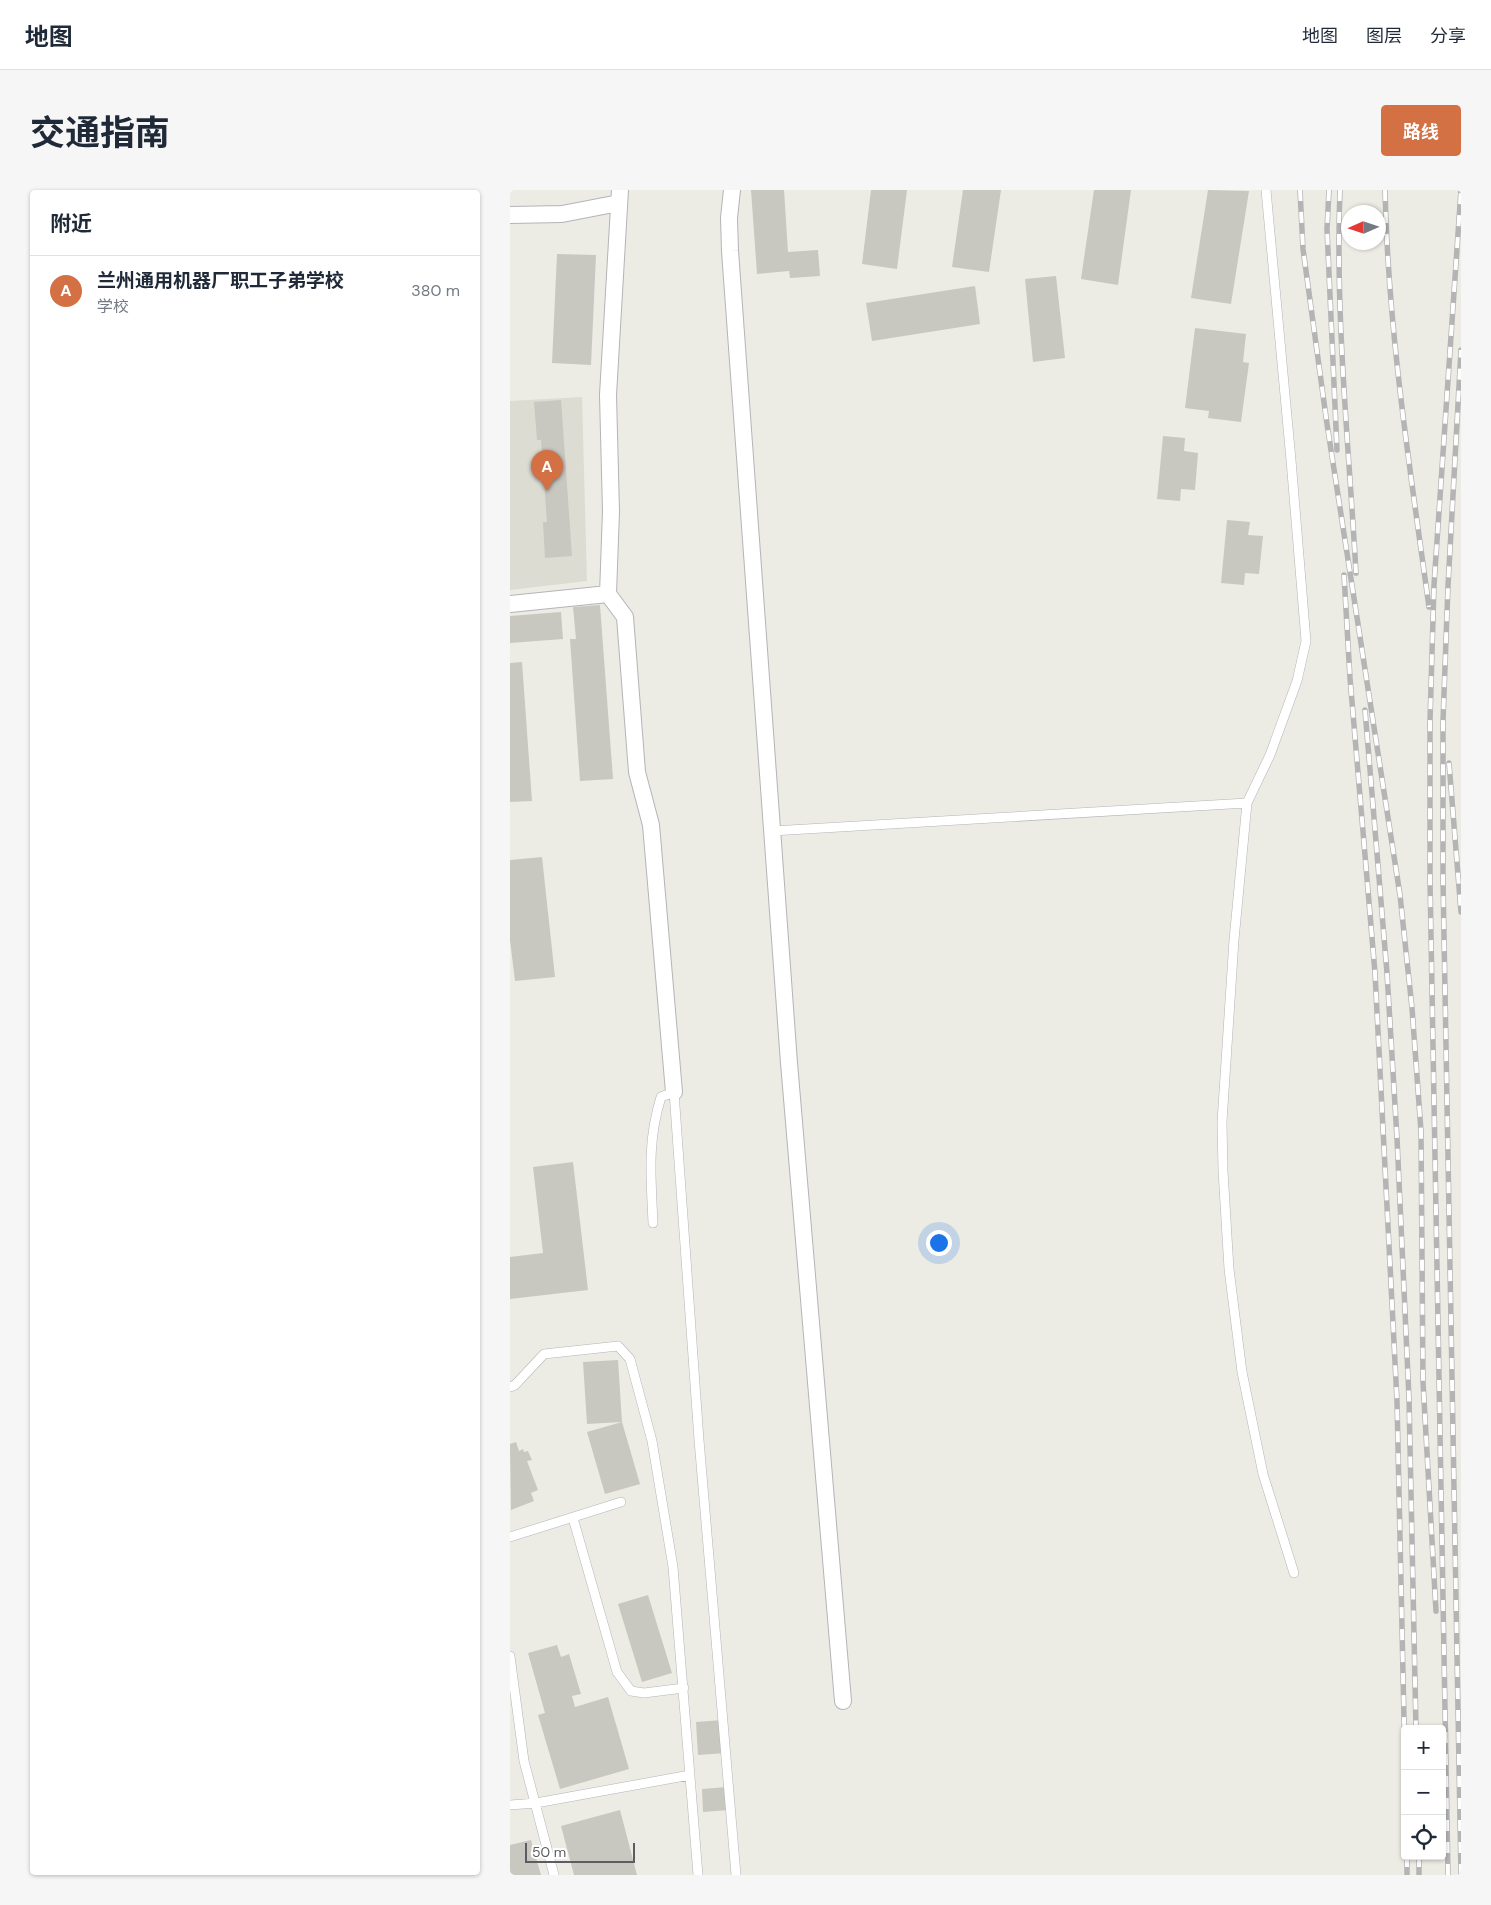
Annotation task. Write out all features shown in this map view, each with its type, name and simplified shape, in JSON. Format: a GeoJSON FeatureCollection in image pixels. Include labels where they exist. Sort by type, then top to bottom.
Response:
{"type":"FeatureCollection","features":[{"type":"Feature","properties":{"kind":"street"},"geometry":{"type":"LineString","coordinates":[[732,190],[729,218],[730,251],[772,831],[790,1073],[843,1702]]}},
{"type":"Feature","properties":{"kind":"street"},"geometry":{"type":"LineString","coordinates":[[510,214],[562,214],[619,196],[608,395],[611,511],[608,594],[625,617],[636,772],[651,825],[674,1092]]}},
{"type":"Feature","properties":{"kind":"street"},"geometry":{"type":"LineString","coordinates":[[510,604],[608,594]]}},
{"type":"Feature","properties":{"kind":"lane"},"geometry":{"type":"LineString","coordinates":[[1266,190],[1306,641],[1296,681],[1273,745],[1247,803],[1234,940],[1222,1122],[1225,1220],[1234,1321],[1251,1423],[1263,1474],[1294,1573]]}},
{"type":"Feature","properties":{"kind":"lane"},"geometry":{"type":"LineString","coordinates":[[772,831],[1247,803]]}},
{"type":"Feature","properties":{"kind":"lane"},"geometry":{"type":"LineString","coordinates":[[653,1223],[650,1150],[654,1119],[661,1097],[674,1092],[700,1440],[736,1875]]}},
{"type":"Feature","properties":{"kind":"lane"},"geometry":{"type":"LineString","coordinates":[[510,1387],[515,1385],[544,1354],[618,1346],[630,1359],[652,1441],[673,1567],[698,1875]]}},
{"type":"Feature","properties":{"kind":"lane"},"geometry":{"type":"LineString","coordinates":[[510,1537],[621,1502]]}},
{"type":"Feature","properties":{"kind":"lane"},"geometry":{"type":"LineString","coordinates":[[573,1518],[617,1672],[631,1692],[644,1693],[684,1688]]}},
{"type":"Feature","properties":{"kind":"lane"},"geometry":{"type":"LineString","coordinates":[[510,1656],[524,1761],[554,1875]]}},
{"type":"Feature","properties":{"kind":"lane"},"geometry":{"type":"LineString","coordinates":[[510,1805],[536,1803],[690,1775]]}},
{"type":"Feature","properties":{"kind":"shaded area"},"geometry":{"type":"Polygon","coordinates":[[[582,397],[587,581],[510,590],[510,401],[582,397]]]}},
{"type":"Feature","properties":{"kind":"building"},"geometry":{"type":"Polygon","coordinates":[[[751,190],[784,190],[788,252],[818,250],[820,276],[790,278],[789,271],[757,274],[751,190]]]}},
{"type":"Feature","properties":{"kind":"building"},"geometry":{"type":"Polygon","coordinates":[[[871,190],[907,190],[897,269],[862,264],[871,190]]]}},
{"type":"Feature","properties":{"kind":"building"},"geometry":{"type":"Polygon","coordinates":[[[963,190],[1001,190],[989,272],[952,267],[963,190]]]}},
{"type":"Feature","properties":{"kind":"building"},"geometry":{"type":"Polygon","coordinates":[[[1094,190],[1131,190],[1118,285],[1081,279],[1094,190]]]}},
{"type":"Feature","properties":{"kind":"building"},"geometry":{"type":"Polygon","coordinates":[[[1208,190],[1249,191],[1231,304],[1191,298],[1208,190]]]}},
{"type":"Feature","properties":{"kind":"building"},"geometry":{"type":"Polygon","coordinates":[[[557,254],[596,255],[591,365],[552,363],[557,254]]]}},
{"type":"Feature","properties":{"kind":"building"},"geometry":{"type":"Polygon","coordinates":[[[1056,276],[1065,358],[1033,362],[1025,279],[1056,276]]]}},
{"type":"Feature","properties":{"kind":"building"},"geometry":{"type":"Polygon","coordinates":[[[975,286],[980,324],[872,341],[866,303],[975,286]]]}},
{"type":"Feature","properties":{"kind":"building"},"geometry":{"type":"Polygon","coordinates":[[[1195,328],[1246,334],[1243,362],[1249,363],[1241,422],[1208,418],[1209,411],[1185,408],[1195,328]]]}},
{"type":"Feature","properties":{"kind":"building"},"geometry":{"type":"Polygon","coordinates":[[[561,400],[572,556],[545,558],[543,522],[547,522],[541,440],[537,440],[534,402],[561,400]]]}},
{"type":"Feature","properties":{"kind":"building"},"geometry":{"type":"Polygon","coordinates":[[[1163,436],[1185,438],[1184,451],[1198,453],[1195,490],[1181,489],[1180,501],[1157,499],[1163,436]]]}},
{"type":"Feature","properties":{"kind":"building"},"geometry":{"type":"Polygon","coordinates":[[[1227,520],[1250,522],[1248,535],[1263,536],[1259,574],[1245,573],[1244,585],[1221,583],[1227,520]]]}},
{"type":"Feature","properties":{"kind":"building"},"geometry":{"type":"Polygon","coordinates":[[[600,605],[613,779],[580,781],[570,639],[576,639],[573,607],[600,605]]]}},
{"type":"Feature","properties":{"kind":"building"},"geometry":{"type":"Polygon","coordinates":[[[561,612],[563,639],[510,643],[510,616],[561,612]]]}},
{"type":"Feature","properties":{"kind":"building"},"geometry":{"type":"Polygon","coordinates":[[[522,662],[532,801],[510,802],[510,663],[522,662]]]}},
{"type":"Feature","properties":{"kind":"building"},"geometry":{"type":"Polygon","coordinates":[[[542,857],[555,977],[515,981],[510,940],[510,860],[542,857]]]}},
{"type":"Feature","properties":{"kind":"building"},"geometry":{"type":"Polygon","coordinates":[[[573,1162],[588,1290],[510,1299],[510,1257],[543,1253],[533,1167],[573,1162]]]}},
{"type":"Feature","properties":{"kind":"building"},"geometry":{"type":"Polygon","coordinates":[[[618,1360],[622,1422],[587,1424],[583,1362],[618,1360]]]}},
{"type":"Feature","properties":{"kind":"building"},"geometry":{"type":"Polygon","coordinates":[[[622,1422],[640,1484],[605,1494],[587,1432],[622,1422]]]}},
{"type":"Feature","properties":{"kind":"building"},"geometry":{"type":"Polygon","coordinates":[[[516,1442],[519,1451],[523,1449],[524,1452],[528,1451],[532,1460],[527,1461],[538,1490],[531,1493],[534,1501],[511,1510],[510,1444],[516,1442]]]}},
{"type":"Feature","properties":{"kind":"building"},"geometry":{"type":"Polygon","coordinates":[[[648,1595],[672,1673],[642,1682],[618,1604],[648,1595]]]}},
{"type":"Feature","properties":{"kind":"building"},"geometry":{"type":"Polygon","coordinates":[[[557,1645],[561,1657],[569,1654],[581,1694],[572,1696],[575,1707],[608,1697],[629,1769],[560,1789],[538,1715],[545,1713],[528,1653],[557,1645]]]}},
{"type":"Feature","properties":{"kind":"building"},"geometry":{"type":"Polygon","coordinates":[[[723,1720],[726,1753],[698,1755],[696,1722],[723,1720]]]}},
{"type":"Feature","properties":{"kind":"building"},"geometry":{"type":"Polygon","coordinates":[[[727,1787],[729,1810],[703,1812],[702,1789],[727,1787]]]}},
{"type":"Feature","properties":{"kind":"building"},"geometry":{"type":"Polygon","coordinates":[[[620,1810],[637,1875],[574,1875],[561,1826],[620,1810]]]}},
{"type":"Feature","properties":{"kind":"building"},"geometry":{"type":"Polygon","coordinates":[[[531,1840],[541,1875],[510,1875],[510,1845],[531,1840]]]}},
{"type":"Feature","properties":{"kind":"railway"},"geometry":{"type":"LineString","coordinates":[[1300,190],[1303,249],[1327,424],[1400,895],[1412,1008],[1421,1131],[1423,1382],[1436,1611]]}},
{"type":"Feature","properties":{"kind":"railway"},"geometry":{"type":"LineString","coordinates":[[1329,190],[1327,229],[1337,450]]}},
{"type":"Feature","properties":{"kind":"railway"},"geometry":{"type":"LineString","coordinates":[[1340,190],[1339,286],[1341,334],[1356,573]]}},
{"type":"Feature","properties":{"kind":"railway"},"geometry":{"type":"LineString","coordinates":[[1385,190],[1390,295],[1395,347],[1429,607]]}},
{"type":"Feature","properties":{"kind":"railway"},"geometry":{"type":"LineString","coordinates":[[1448,1875],[1430,880],[1430,721],[1434,585],[1461,190]]}},
{"type":"Feature","properties":{"kind":"railway"},"geometry":{"type":"LineString","coordinates":[[1461,350],[1448,586],[1443,721],[1443,880],[1461,1875]]}},
{"type":"Feature","properties":{"kind":"railway"},"geometry":{"type":"LineString","coordinates":[[1344,575],[1350,678],[1375,973],[1397,1401],[1404,1725]]}},
{"type":"Feature","properties":{"kind":"railway"},"geometry":{"type":"LineString","coordinates":[[1365,710],[1387,973],[1397,1138],[1409,1398],[1416,1725]]}},
{"type":"Feature","properties":{"kind":"railway"},"geometry":{"type":"LineString","coordinates":[[1449,763],[1461,912]]}},
{"type":"Feature","properties":{"kind":"railway"},"geometry":{"type":"LineString","coordinates":[[1407,1860],[1407,1875]]}},
{"type":"Feature","properties":{"kind":"railway"},"geometry":{"type":"LineString","coordinates":[[1419,1860],[1419,1875]]}},
{"type":"Feature","properties":{"kind":"place","name":"兰州通用机器厂职工子弟学校"},"geometry":{"type":"Point","coordinates":[547,491]}}]}
